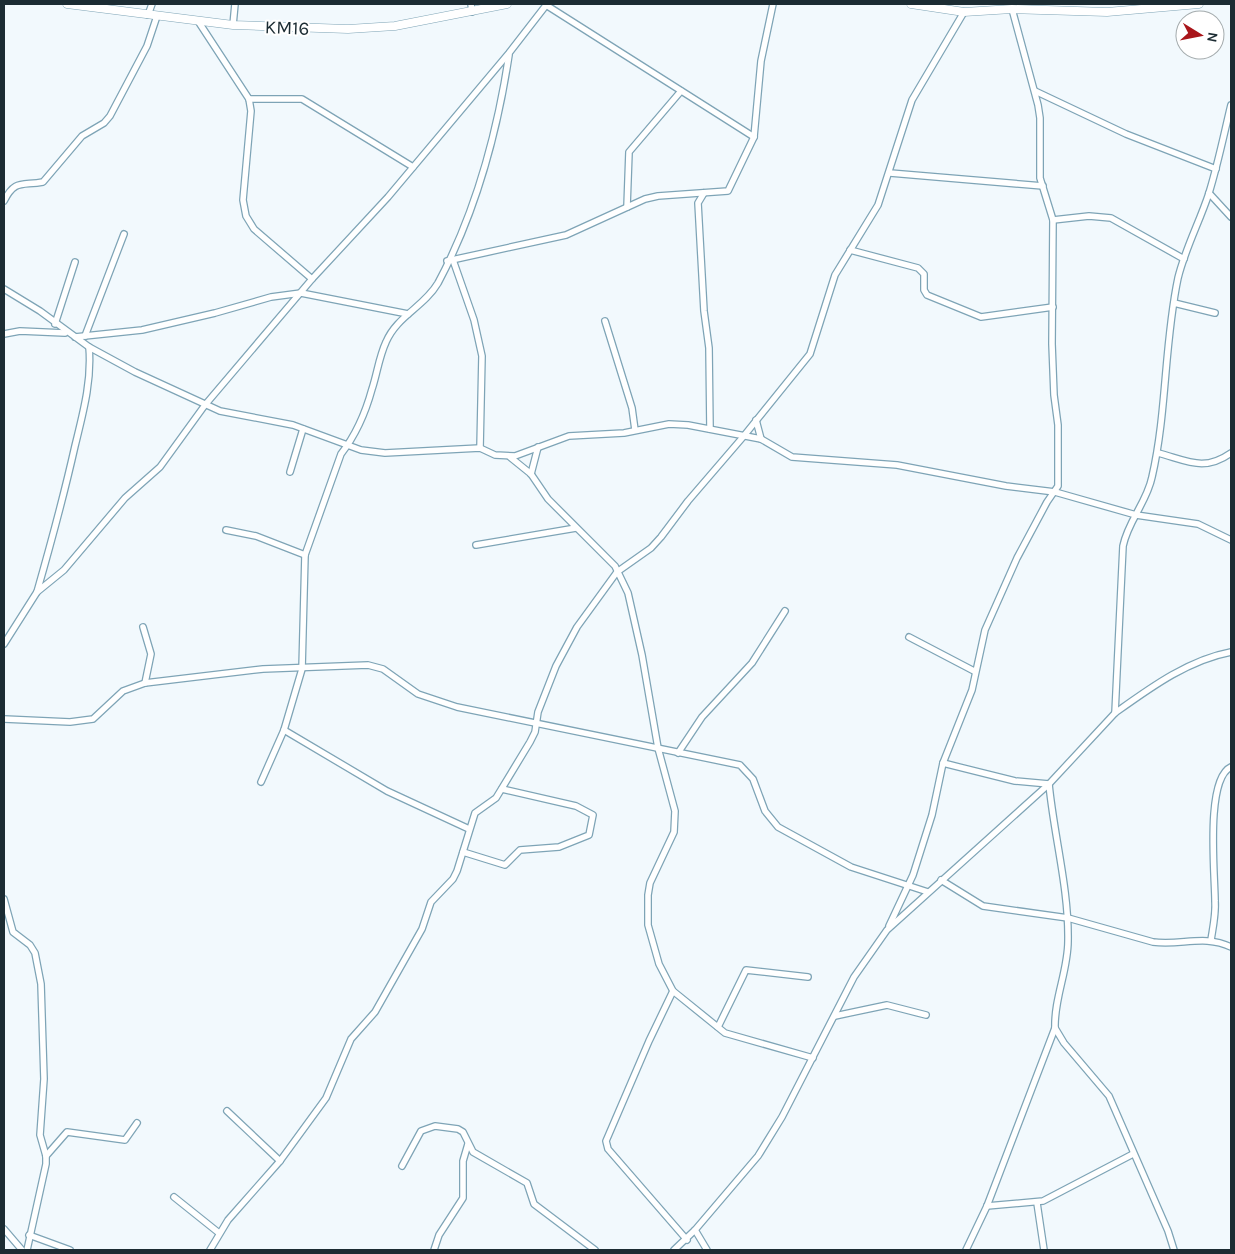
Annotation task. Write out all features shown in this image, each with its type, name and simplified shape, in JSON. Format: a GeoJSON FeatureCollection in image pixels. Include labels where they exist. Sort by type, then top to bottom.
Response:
{"type":"FeatureCollection","features":[{"type":"Feature","properties":{"kind":"street","name":"KM16"},"geometry":{"type":"LineString","coordinates":[[67,4],[233,25],[298,28],[376,28],[472,8],[507,4]]}},
{"type":"Feature","properties":{"kind":"street"},"geometry":{"type":"LineString","coordinates":[[4,201],[11,188],[17,185],[43,182],[82,136],[107,120],[147,46],[152,4]]}},
{"type":"Feature","properties":{"kind":"street"},"geometry":{"type":"LineString","coordinates":[[233,25],[235,4]]}},
{"type":"Feature","properties":{"kind":"street"},"geometry":{"type":"LineString","coordinates":[[4,644],[38,592],[64,570],[125,498],[160,468],[205,405],[312,279],[413,167],[509,53],[546,4],[754,137]]}},
{"type":"Feature","properties":{"kind":"street"},"geometry":{"type":"LineString","coordinates":[[450,261],[566,235],[627,207],[658,196],[728,191],[754,137],[761,61],[773,4]]}},
{"type":"Feature","properties":{"kind":"street"},"geometry":{"type":"LineString","coordinates":[[911,4],[964,12],[1012,9],[1122,11],[1200,4]]}},
{"type":"Feature","properties":{"kind":"street"},"geometry":{"type":"LineString","coordinates":[[982,11],[987,4]]}},
{"type":"Feature","properties":{"kind":"street"},"geometry":{"type":"LineString","coordinates":[[674,1250],[695,1230],[758,1156],[782,1117],[854,977],[887,930],[908,885],[932,815],[943,762],[968,701],[985,630],[1017,558],[1047,502],[1058,486],[1058,425],[1054,395],[1052,220],[1039,170],[1040,118],[1035,91],[1012,9]]}},
{"type":"Feature","properties":{"kind":"street"},"geometry":{"type":"LineString","coordinates":[[210,1250],[228,1220],[280,1161],[326,1098],[351,1039],[374,1012],[391,984],[422,930],[431,902],[453,879],[475,813],[496,798],[530,742],[538,712],[565,648],[577,627],[617,572],[661,537],[688,501],[810,354],[830,286],[872,216],[890,173],[912,100],[964,12]]}},
{"type":"Feature","properties":{"kind":"street"},"geometry":{"type":"LineString","coordinates":[[198,21],[249,99],[250,130],[243,200],[246,216],[254,229],[312,279]]}},
{"type":"Feature","properties":{"kind":"street"},"geometry":{"type":"LineString","coordinates":[[261,782],[284,730],[302,669],[305,555],[341,454],[348,447],[373,388],[386,341],[396,324],[432,291],[450,261],[488,161],[503,95],[509,53]]}},
{"type":"Feature","properties":{"kind":"street"},"geometry":{"type":"LineString","coordinates":[[627,207],[629,152],[681,91]]}},
{"type":"Feature","properties":{"kind":"street"},"geometry":{"type":"LineString","coordinates":[[1035,91],[1126,134],[1216,169]]}},
{"type":"Feature","properties":{"kind":"street"},"geometry":{"type":"LineString","coordinates":[[249,99],[297,97],[302,99],[413,167]]}},
{"type":"Feature","properties":{"kind":"street"},"geometry":{"type":"LineString","coordinates":[[1115,713],[1123,546],[1126,530],[1136,515],[1151,482],[1158,453],[1174,303],[1184,259],[1209,194],[1231,105]]}},
{"type":"Feature","properties":{"kind":"street"},"geometry":{"type":"LineString","coordinates":[[890,173],[1043,186]]}},
{"type":"Feature","properties":{"kind":"street"},"geometry":{"type":"LineString","coordinates":[[704,193],[698,202],[704,311],[709,348],[710,429]]}},
{"type":"Feature","properties":{"kind":"street"},"geometry":{"type":"LineString","coordinates":[[689,194],[698,202]]}},
{"type":"Feature","properties":{"kind":"street"},"geometry":{"type":"LineString","coordinates":[[1209,194],[1231,216]]}},
{"type":"Feature","properties":{"kind":"street"},"geometry":{"type":"LineString","coordinates":[[1052,220],[1088,216],[1112,218],[1184,259]]}},
{"type":"Feature","properties":{"kind":"street"},"geometry":{"type":"LineString","coordinates":[[85,336],[124,234]]}},
{"type":"Feature","properties":{"kind":"street"},"geometry":{"type":"LineString","coordinates":[[850,250],[918,268],[924,274],[924,290],[927,295],[972,315],[986,317],[1053,307]]}},
{"type":"Feature","properties":{"kind":"street"},"geometry":{"type":"LineString","coordinates":[[450,261],[474,320],[482,356],[480,448]]}},
{"type":"Feature","properties":{"kind":"street"},"geometry":{"type":"LineString","coordinates":[[55,324],[75,262]]}},
{"type":"Feature","properties":{"kind":"street"},"geometry":{"type":"LineString","coordinates":[[4,289],[40,311],[67,333],[89,347],[135,372],[205,405],[227,413],[294,425],[348,447],[385,453],[480,448],[495,455],[510,457],[569,436],[624,433],[669,424],[710,429],[760,439],[792,457],[897,465],[1006,486],[1055,492],[1136,515],[1198,524],[1231,540]]}},
{"type":"Feature","properties":{"kind":"street"},"geometry":{"type":"LineString","coordinates":[[74,337],[142,330],[215,314],[271,297],[301,292],[408,314]]}},
{"type":"Feature","properties":{"kind":"street"},"geometry":{"type":"LineString","coordinates":[[1174,303],[1215,313]]}},
{"type":"Feature","properties":{"kind":"street"},"geometry":{"type":"LineString","coordinates":[[605,321],[632,408],[635,430]]}},
{"type":"Feature","properties":{"kind":"street"},"geometry":{"type":"LineString","coordinates":[[4,334],[20,331],[67,333]]}},
{"type":"Feature","properties":{"kind":"street"},"geometry":{"type":"LineString","coordinates":[[38,592],[61,510],[87,392],[90,369],[89,347]]}},
{"type":"Feature","properties":{"kind":"street"},"geometry":{"type":"LineString","coordinates":[[756,420],[760,439]]}},
{"type":"Feature","properties":{"kind":"street"},"geometry":{"type":"LineString","coordinates":[[290,472],[303,429]]}},
{"type":"Feature","properties":{"kind":"street"},"geometry":{"type":"LineString","coordinates":[[531,474],[538,447]]}},
{"type":"Feature","properties":{"kind":"street"},"geometry":{"type":"LineString","coordinates":[[1158,453],[1206,465],[1220,460],[1231,453]]}},
{"type":"Feature","properties":{"kind":"street"},"geometry":{"type":"LineString","coordinates":[[510,457],[531,474],[548,499],[615,566],[628,593],[642,655],[658,748],[676,822],[668,845],[650,883],[647,912],[656,956],[674,991],[731,1036],[813,1058]]}},
{"type":"Feature","properties":{"kind":"street"},"geometry":{"type":"LineString","coordinates":[[476,546],[576,528]]}},
{"type":"Feature","properties":{"kind":"street"},"geometry":{"type":"LineString","coordinates":[[226,530],[256,536],[305,555]]}},
{"type":"Feature","properties":{"kind":"street"},"geometry":{"type":"LineString","coordinates":[[678,753],[702,717],[752,664],[785,611]]}},
{"type":"Feature","properties":{"kind":"street"},"geometry":{"type":"LineString","coordinates":[[143,627],[151,654],[145,683]]}},
{"type":"Feature","properties":{"kind":"street"},"geometry":{"type":"LineString","coordinates":[[909,637],[974,671]]}},
{"type":"Feature","properties":{"kind":"street"},"geometry":{"type":"LineString","coordinates":[[887,930],[1049,784],[1115,713],[1161,680],[1211,657],[1231,652]]}},
{"type":"Feature","properties":{"kind":"street"},"geometry":{"type":"LineString","coordinates":[[4,718],[70,722],[93,719],[123,691],[145,683],[273,668],[302,669],[376,666],[392,674],[418,694],[457,707],[740,765],[753,779],[765,812],[778,828],[851,867],[928,892]]}},
{"type":"Feature","properties":{"kind":"street"},"geometry":{"type":"LineString","coordinates":[[284,730],[387,791],[469,828]]}},
{"type":"Feature","properties":{"kind":"street"},"geometry":{"type":"LineString","coordinates":[[943,762],[1015,782],[1049,784]]}},
{"type":"Feature","properties":{"kind":"street"},"geometry":{"type":"LineString","coordinates":[[1211,940],[1216,902],[1213,852],[1219,782],[1226,769],[1231,767]]}},
{"type":"Feature","properties":{"kind":"street"},"geometry":{"type":"LineString","coordinates":[[966,1250],[987,1206],[1055,1028],[1055,1012],[1067,961],[1068,918],[1049,784]]}},
{"type":"Feature","properties":{"kind":"street"},"geometry":{"type":"LineString","coordinates":[[463,852],[505,865],[520,850],[564,846],[589,835],[591,831],[593,815],[581,808],[502,789]]}},
{"type":"Feature","properties":{"kind":"street"},"geometry":{"type":"LineString","coordinates":[[941,880],[984,906],[1068,918],[1153,942],[1211,940],[1231,947]]}},
{"type":"Feature","properties":{"kind":"street"},"geometry":{"type":"LineString","coordinates":[[4,899],[13,932],[30,945],[35,953],[41,984],[44,1079],[40,1135],[46,1156],[26,1250]]}},
{"type":"Feature","properties":{"kind":"street"},"geometry":{"type":"LineString","coordinates":[[718,1027],[746,970],[808,977]]}},
{"type":"Feature","properties":{"kind":"street"},"geometry":{"type":"LineString","coordinates":[[674,991],[649,1041],[606,1141],[608,1149],[686,1240]]}},
{"type":"Feature","properties":{"kind":"street"},"geometry":{"type":"LineString","coordinates":[[835,1016],[887,1005],[926,1015]]}},
{"type":"Feature","properties":{"kind":"street"},"geometry":{"type":"LineString","coordinates":[[1055,1028],[1064,1043],[1109,1096],[1168,1231],[1174,1250]]}},
{"type":"Feature","properties":{"kind":"street"},"geometry":{"type":"LineString","coordinates":[[227,1111],[280,1161]]}},
{"type":"Feature","properties":{"kind":"street"},"geometry":{"type":"LineString","coordinates":[[46,1156],[67,1132],[125,1140],[137,1124]]}},
{"type":"Feature","properties":{"kind":"street"},"geometry":{"type":"LineString","coordinates":[[402,1166],[421,1131],[429,1127],[448,1126],[458,1129],[463,1132],[473,1152],[527,1183],[530,1187],[530,1196],[534,1204],[595,1250]]}},
{"type":"Feature","properties":{"kind":"street"},"geometry":{"type":"LineString","coordinates":[[434,1250],[439,1235],[463,1198],[463,1161],[468,1142]]}},
{"type":"Feature","properties":{"kind":"street"},"geometry":{"type":"LineString","coordinates":[[987,1206],[1037,1203],[1058,1195],[1133,1154]]}},
{"type":"Feature","properties":{"kind":"street"},"geometry":{"type":"LineString","coordinates":[[174,1197],[219,1233]]}},
{"type":"Feature","properties":{"kind":"street"},"geometry":{"type":"LineString","coordinates":[[1037,1203],[1044,1250]]}},
{"type":"Feature","properties":{"kind":"street"},"geometry":{"type":"LineString","coordinates":[[4,1228],[22,1250]]}},
{"type":"Feature","properties":{"kind":"street"},"geometry":{"type":"LineString","coordinates":[[695,1230],[707,1250]]}},
{"type":"Feature","properties":{"kind":"street"},"geometry":{"type":"LineString","coordinates":[[29,1235],[70,1250]]}}]}
